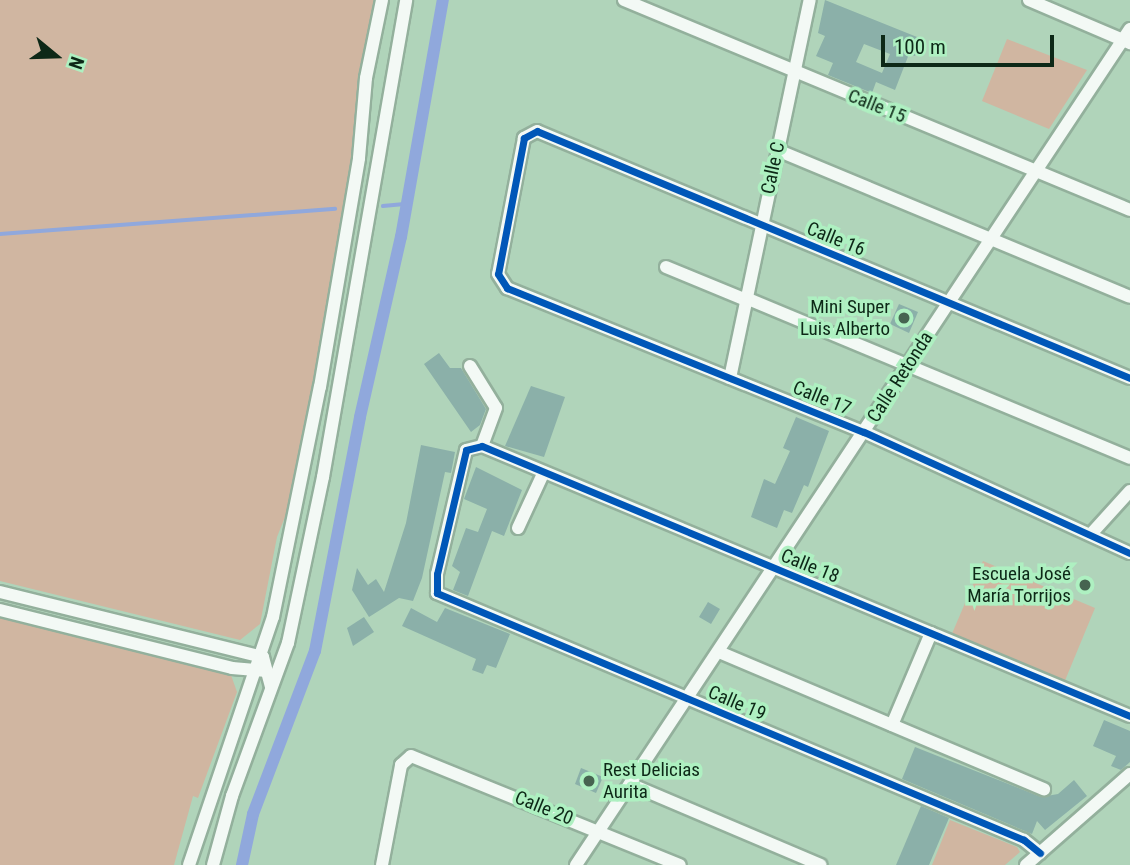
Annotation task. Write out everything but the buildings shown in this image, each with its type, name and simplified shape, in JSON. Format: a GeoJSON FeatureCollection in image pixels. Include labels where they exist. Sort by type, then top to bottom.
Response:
{"type":"FeatureCollection","features":[{"type":"Feature","properties":{"kind":"street"},"geometry":{"type":"LineString","coordinates":[[189,865],[211,790],[263,667],[297,506],[344,249],[359,158],[366,78],[382,0]]}},
{"type":"Feature","properties":{"kind":"street"},"geometry":{"type":"LineString","coordinates":[[213,865],[232,796],[288,643],[323,477],[405,0]]}},
{"type":"Feature","properties":{"kind":"street","name":"Calle 15"},"geometry":{"type":"LineString","coordinates":[[624,0],[1130,210]]}},
{"type":"Feature","properties":{"kind":"street","name":"Calle C"},"geometry":{"type":"LineString","coordinates":[[730,378],[810,0]]}},
{"type":"Feature","properties":{"kind":"street"},"geometry":{"type":"LineString","coordinates":[[1029,0],[1127,37]]}},
{"type":"Feature","properties":{"kind":"street","name":"Calle Retonda"},"geometry":{"type":"LineString","coordinates":[[576,865],[1127,37]]}},
{"type":"Feature","properties":{"kind":"street","name":"Calle 16"},"geometry":{"type":"LineString","coordinates":[[499,282],[524,138],[530,132],[1130,378]]}},
{"type":"Feature","properties":{"kind":"street"},"geometry":{"type":"LineString","coordinates":[[778,150],[1130,297]]}},
{"type":"Feature","properties":{"kind":"street"},"geometry":{"type":"LineString","coordinates":[[666,267],[1130,458]]}},
{"type":"Feature","properties":{"kind":"street","name":"Calle 17"},"geometry":{"type":"LineString","coordinates":[[499,282],[864,432],[1130,552]]}},
{"type":"Feature","properties":{"kind":"street"},"geometry":{"type":"LineString","coordinates":[[470,366],[496,408],[480,446]]}},
{"type":"Feature","properties":{"kind":"street","name":"Calle 18"},"geometry":{"type":"LineString","coordinates":[[480,446],[1130,716]]}},
{"type":"Feature","properties":{"kind":"street","name":"Calle 19"},"geometry":{"type":"LineString","coordinates":[[480,446],[466,450],[437,574],[437,593],[449,601],[1024,840],[1040,853]]}},
{"type":"Feature","properties":{"kind":"street"},"geometry":{"type":"LineString","coordinates":[[518,528],[543,474]]}},
{"type":"Feature","properties":{"kind":"street"},"geometry":{"type":"LineString","coordinates":[[1091,534],[1130,491]]}},
{"type":"Feature","properties":{"kind":"street"},"geometry":{"type":"LineString","coordinates":[[0,592],[263,667]]}},
{"type":"Feature","properties":{"kind":"street"},"geometry":{"type":"LineString","coordinates":[[0,610],[263,667]]}},
{"type":"Feature","properties":{"kind":"street"},"geometry":{"type":"LineString","coordinates":[[892,725],[931,633]]}},
{"type":"Feature","properties":{"kind":"street"},"geometry":{"type":"LineString","coordinates":[[263,667],[288,643]]}},
{"type":"Feature","properties":{"kind":"street"},"geometry":{"type":"LineString","coordinates":[[719,652],[1044,789]]}},
{"type":"Feature","properties":{"kind":"street"},"geometry":{"type":"LineString","coordinates":[[263,667],[270,698]]}},
{"type":"Feature","properties":{"kind":"street","name":"Calle 20"},"geometry":{"type":"LineString","coordinates":[[382,865],[401,765],[407,756],[599,830],[680,865]]}},
{"type":"Feature","properties":{"kind":"street"},"geometry":{"type":"LineString","coordinates":[[1026,865],[1130,774]]}},
{"type":"Feature","properties":{"kind":"street"},"geometry":{"type":"LineString","coordinates":[[630,784],[792,859],[821,865]]}},
{"type":"Feature","properties":{"kind":"shaded area"},"geometry":{"type":"Polygon","coordinates":[[[0,0],[375,0],[343,224],[291,502],[277,537],[260,624],[240,640],[0,581],[0,0]]]}},
{"type":"Feature","properties":{"kind":"shaded area"},"geometry":{"type":"Polygon","coordinates":[[[1007,39],[1087,70],[1049,129],[982,101],[1007,39]]]}},
{"type":"Feature","properties":{"kind":"shaded area"},"geometry":{"type":"Polygon","coordinates":[[[983,561],[1095,608],[1064,683],[951,636],[983,561]]]}},
{"type":"Feature","properties":{"kind":"shaded area"},"geometry":{"type":"Polygon","coordinates":[[[0,617],[231,675],[237,692],[198,798],[193,796],[174,865],[0,865],[0,617]]]}},
{"type":"Feature","properties":{"kind":"shaded area"},"geometry":{"type":"Polygon","coordinates":[[[950,820],[1017,847],[1020,852],[1005,865],[932,865],[950,820]]]}},
{"type":"Feature","properties":{"kind":"waterway"},"geometry":{"type":"LineString","coordinates":[[242,865],[253,814],[315,651],[360,417],[401,237],[443,0]]}},
{"type":"Feature","properties":{"kind":"waterway"},"geometry":{"type":"LineString","coordinates":[[383,206],[407,204]]}},
{"type":"Feature","properties":{"kind":"waterway"},"geometry":{"type":"LineString","coordinates":[[0,234],[335,209]]}},
{"type":"Feature","properties":{"kind":"cycle path"},"geometry":{"type":"LineString","coordinates":[[1130,378],[537,131],[524,138],[498,274],[507,288],[864,432],[1130,553]]}},
{"type":"Feature","properties":{"kind":"cycle path"},"geometry":{"type":"LineString","coordinates":[[1040,853],[1024,840],[437,593],[437,574],[466,450],[482,446],[1130,716]]}},
{"type":"Feature","properties":{"kind":"place","name":"Mini Super Luis Alberto"},"geometry":{"type":"Point","coordinates":[904,318]}},
{"type":"Feature","properties":{"kind":"place","name":"Escuela José María Torrijos"},"geometry":{"type":"Point","coordinates":[1085,585]}},
{"type":"Feature","properties":{"kind":"place","name":"Rest Delicias Aurita"},"geometry":{"type":"Point","coordinates":[589,781]}}]}
